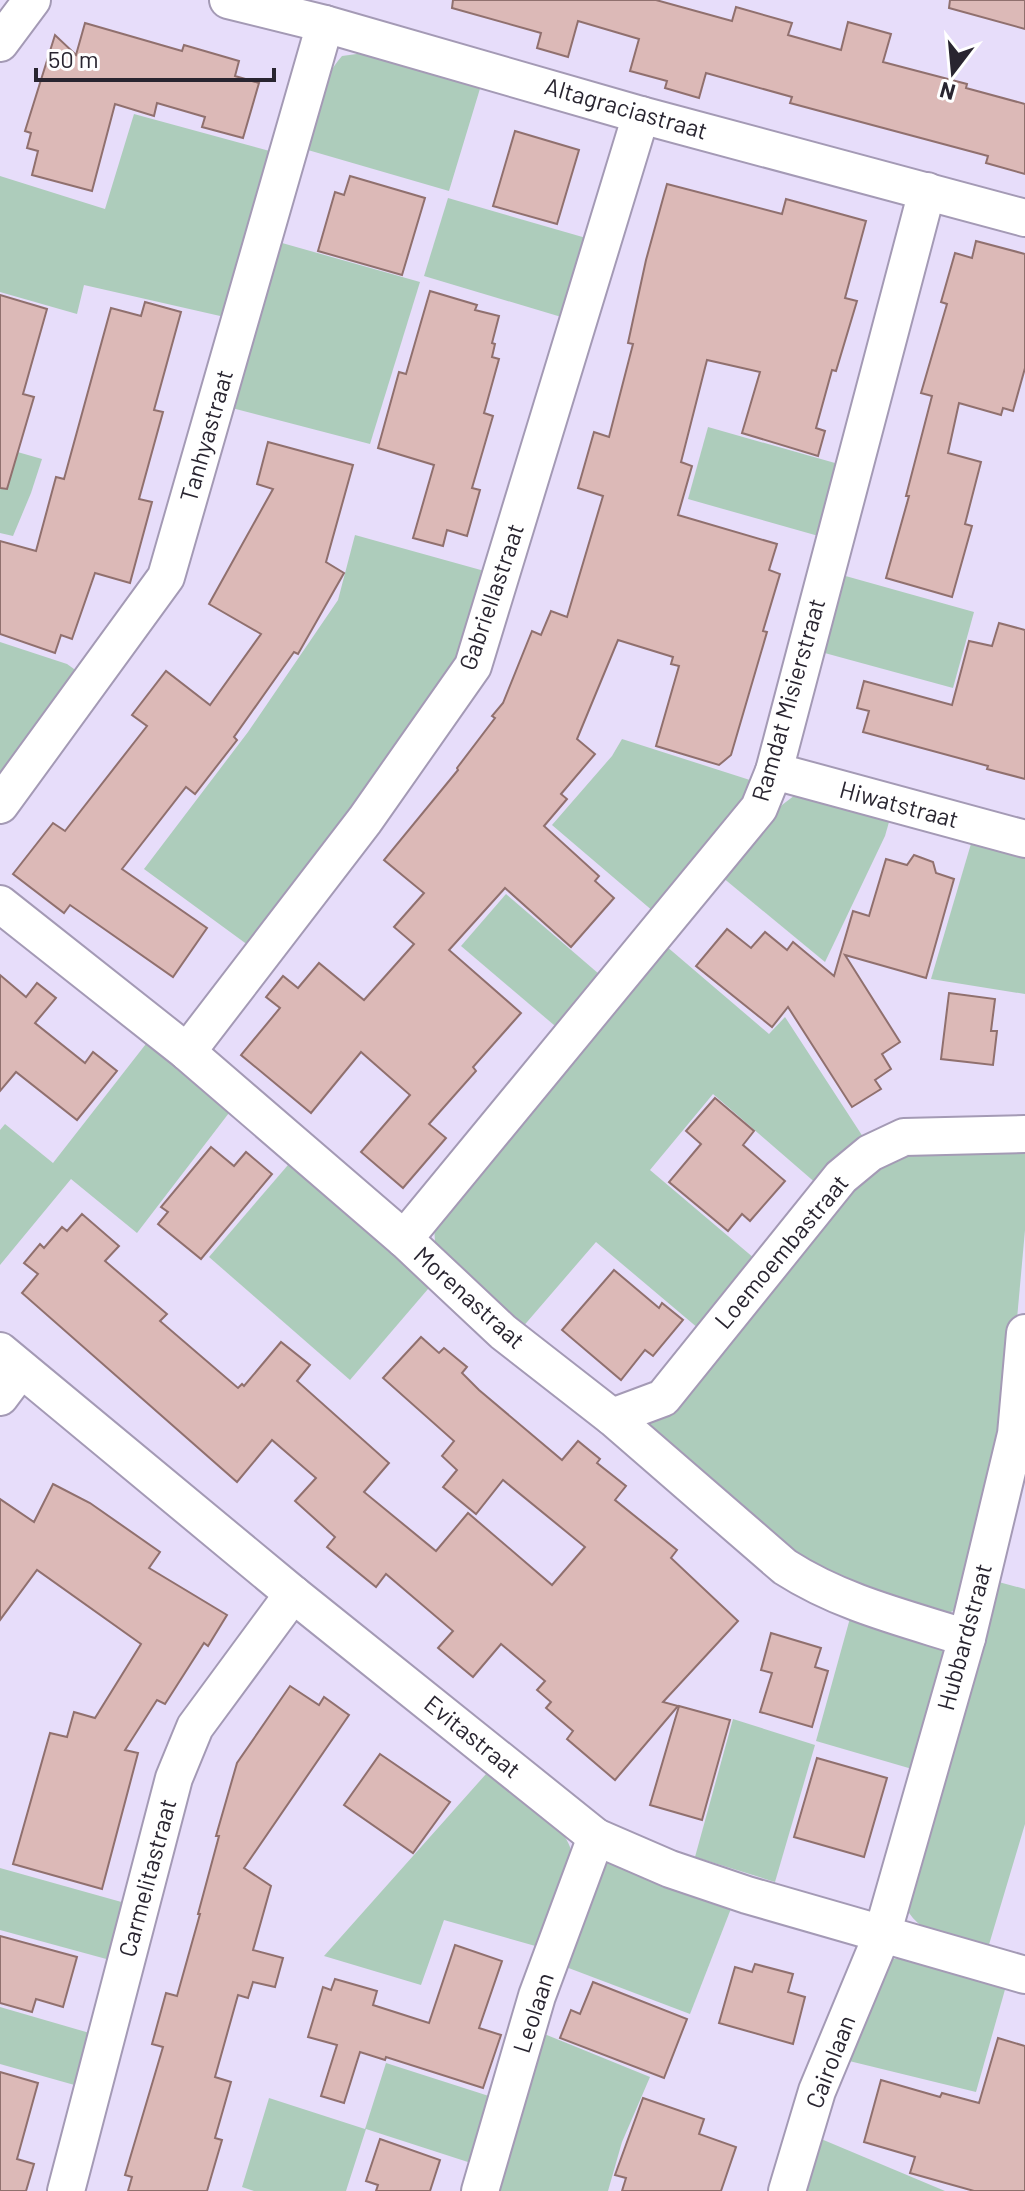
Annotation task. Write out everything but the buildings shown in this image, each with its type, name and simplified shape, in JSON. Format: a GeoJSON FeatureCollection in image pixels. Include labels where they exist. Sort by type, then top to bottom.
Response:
{"type":"FeatureCollection","features":[{"type":"Feature","properties":{"kind":"street"},"geometry":{"type":"LineString","coordinates":[[0,43],[32,0]]}},
{"type":"Feature","properties":{"kind":"street","name":"Altagraciastraat"},"geometry":{"type":"LineString","coordinates":[[228,0],[325,24],[641,115],[1025,218]]}},
{"type":"Feature","properties":{"kind":"street","name":"Tanhyastraat"},"geometry":{"type":"LineString","coordinates":[[0,805],[166,577],[325,24]]}},
{"type":"Feature","properties":{"kind":"street","name":"Gabriellastraat"},"geometry":{"type":"LineString","coordinates":[[187,1052],[365,820],[473,666],[641,115]]}},
{"type":"Feature","properties":{"kind":"street","name":"Ramdat Misierstraat"},"geometry":{"type":"LineString","coordinates":[[404,1239],[759,808],[774,771],[927,191]]}},
{"type":"Feature","properties":{"kind":"street","name":"Hiwatstraat"},"geometry":{"type":"LineString","coordinates":[[774,771],[1025,839]]}},
{"type":"Feature","properties":{"kind":"street","name":"Morenastraat"},"geometry":{"type":"LineString","coordinates":[[0,904],[187,1052],[404,1239],[503,1332],[612,1417],[785,1567],[814,1586],[844,1600],[967,1638]]}},
{"type":"Feature","properties":{"kind":"street","name":"Loemoembastraat"},"geometry":{"type":"LineString","coordinates":[[612,1417],[663,1398],[841,1177],[870,1153],[904,1137],[1025,1134]]}},
{"type":"Feature","properties":{"kind":"street","name":"Hubbardstraat"},"geometry":{"type":"LineString","coordinates":[[882,1935],[967,1638],[1020,1434],[1025,1333]]}},
{"type":"Feature","properties":{"kind":"street","name":"Evitastraat"},"geometry":{"type":"LineString","coordinates":[[7,1372],[293,1594],[596,1837],[721,1887],[1025,1975]]}},
{"type":"Feature","properties":{"kind":"street","name":"Carmelitastraat"},"geometry":{"type":"LineString","coordinates":[[66,2191],[174,1778],[195,1727],[293,1594]]}},
{"type":"Feature","properties":{"kind":"street","name":"Leolaan"},"geometry":{"type":"LineString","coordinates":[[480,2191],[537,1996],[596,1837]]}},
{"type":"Feature","properties":{"kind":"street","name":"Cairolaan"},"geometry":{"type":"LineString","coordinates":[[787,2191],[817,2091],[882,1935]]}},
{"type":"Feature","properties":{"kind":"green space"},"geometry":{"type":"Polygon","coordinates":[[[371,52],[482,82],[449,191],[301,148],[317,100],[334,66],[342,56],[371,52]]]}},
{"type":"Feature","properties":{"kind":"green space"},"geometry":{"type":"Polygon","coordinates":[[[134,114],[277,153],[229,318],[84,285],[77,314],[0,292],[0,176],[105,209],[134,114]]]}},
{"type":"Feature","properties":{"kind":"green space"},"geometry":{"type":"Polygon","coordinates":[[[448,198],[593,240],[568,319],[424,276],[448,198]]]}},
{"type":"Feature","properties":{"kind":"green space"},"geometry":{"type":"Polygon","coordinates":[[[275,241],[420,282],[370,444],[228,407],[275,241]]]}},
{"type":"Feature","properties":{"kind":"green space"},"geometry":{"type":"Polygon","coordinates":[[[708,427],[842,465],[822,537],[688,499],[708,427]]]}},
{"type":"Feature","properties":{"kind":"green space"},"geometry":{"type":"Polygon","coordinates":[[[0,447],[42,459],[13,536],[0,533],[0,447]]]}},
{"type":"Feature","properties":{"kind":"green space"},"geometry":{"type":"Polygon","coordinates":[[[355,535],[488,572],[458,655],[365,802],[252,948],[144,869],[248,732],[338,600],[355,535]]]}},
{"type":"Feature","properties":{"kind":"green space"},"geometry":{"type":"Polygon","coordinates":[[[842,575],[974,612],[953,688],[821,652],[842,575]]]}},
{"type":"Feature","properties":{"kind":"green space"},"geometry":{"type":"Polygon","coordinates":[[[0,642],[67,664],[81,674],[0,787],[0,642]]]}},
{"type":"Feature","properties":{"kind":"green space"},"geometry":{"type":"Polygon","coordinates":[[[622,739],[753,781],[747,800],[654,912],[552,825],[612,756],[622,739]]]}},
{"type":"Feature","properties":{"kind":"green space"},"geometry":{"type":"Polygon","coordinates":[[[795,795],[891,815],[885,836],[825,962],[722,877],[782,805],[795,795]]]}},
{"type":"Feature","properties":{"kind":"green space"},"geometry":{"type":"Polygon","coordinates":[[[973,837],[1025,850],[1025,994],[931,979],[973,837]]]}},
{"type":"Feature","properties":{"kind":"green space"},"geometry":{"type":"Polygon","coordinates":[[[506,894],[606,980],[561,1031],[461,946],[506,894]]]}},
{"type":"Feature","properties":{"kind":"green space"},"geometry":{"type":"Polygon","coordinates":[[[666,946],[769,1034],[785,1017],[867,1143],[818,1185],[713,1094],[650,1170],[761,1264],[705,1334],[596,1242],[521,1329],[439,1254],[434,1226],[666,946]]]}},
{"type":"Feature","properties":{"kind":"green space"},"geometry":{"type":"Polygon","coordinates":[[[149,1040],[232,1109],[137,1233],[71,1179],[0,1265],[0,1130],[5,1124],[53,1163],[149,1040]]]}},
{"type":"Feature","properties":{"kind":"green space"},"geometry":{"type":"Polygon","coordinates":[[[922,1144],[1025,1144],[1025,1230],[1007,1430],[960,1606],[948,1614],[841,1590],[646,1434],[643,1415],[848,1181],[922,1144]]]}},
{"type":"Feature","properties":{"kind":"green space"},"geometry":{"type":"Polygon","coordinates":[[[294,1158],[434,1282],[350,1380],[209,1257],[294,1158]]]}},
{"type":"Feature","properties":{"kind":"green space"},"geometry":{"type":"Polygon","coordinates":[[[995,1581],[1025,1589],[1025,1824],[988,1948],[938,1935],[927,1929],[917,1923],[903,1901],[995,1581]]]}},
{"type":"Feature","properties":{"kind":"green space"},"geometry":{"type":"Polygon","coordinates":[[[852,1611],[932,1639],[942,1649],[947,1663],[919,1771],[816,1741],[852,1611]]]}},
{"type":"Feature","properties":{"kind":"green space"},"geometry":{"type":"Polygon","coordinates":[[[733,1719],[815,1745],[775,1882],[695,1857],[733,1719]]]}},
{"type":"Feature","properties":{"kind":"green space"},"geometry":{"type":"Polygon","coordinates":[[[486,1774],[546,1817],[570,1847],[567,1882],[546,1949],[444,1920],[421,1985],[324,1956],[486,1774]]]}},
{"type":"Feature","properties":{"kind":"green space"},"geometry":{"type":"Polygon","coordinates":[[[607,1862],[732,1906],[690,2014],[558,1964],[598,1868],[607,1862]]]}},
{"type":"Feature","properties":{"kind":"green space"},"geometry":{"type":"Polygon","coordinates":[[[0,1868],[125,1903],[110,1960],[0,1930],[0,1868]]]}},
{"type":"Feature","properties":{"kind":"green space"},"geometry":{"type":"Polygon","coordinates":[[[901,1958],[1006,1986],[976,2092],[841,2059],[885,1960],[901,1958]]]}},
{"type":"Feature","properties":{"kind":"green space"},"geometry":{"type":"Polygon","coordinates":[[[0,2007],[93,2034],[78,2086],[0,2064],[0,2007]]]}},
{"type":"Feature","properties":{"kind":"green space"},"geometry":{"type":"Polygon","coordinates":[[[537,2031],[650,2077],[622,2142],[608,2191],[487,2191],[537,2031]]]}},
{"type":"Feature","properties":{"kind":"green space"},"geometry":{"type":"Polygon","coordinates":[[[386,2063],[492,2097],[471,2163],[366,2129],[346,2191],[254,2191],[242,2187],[269,2098],[365,2129],[386,2063]]]}},
{"type":"Feature","properties":{"kind":"green space"},"geometry":{"type":"Polygon","coordinates":[[[814,2136],[945,2191],[796,2191],[814,2136]]]}}]}
